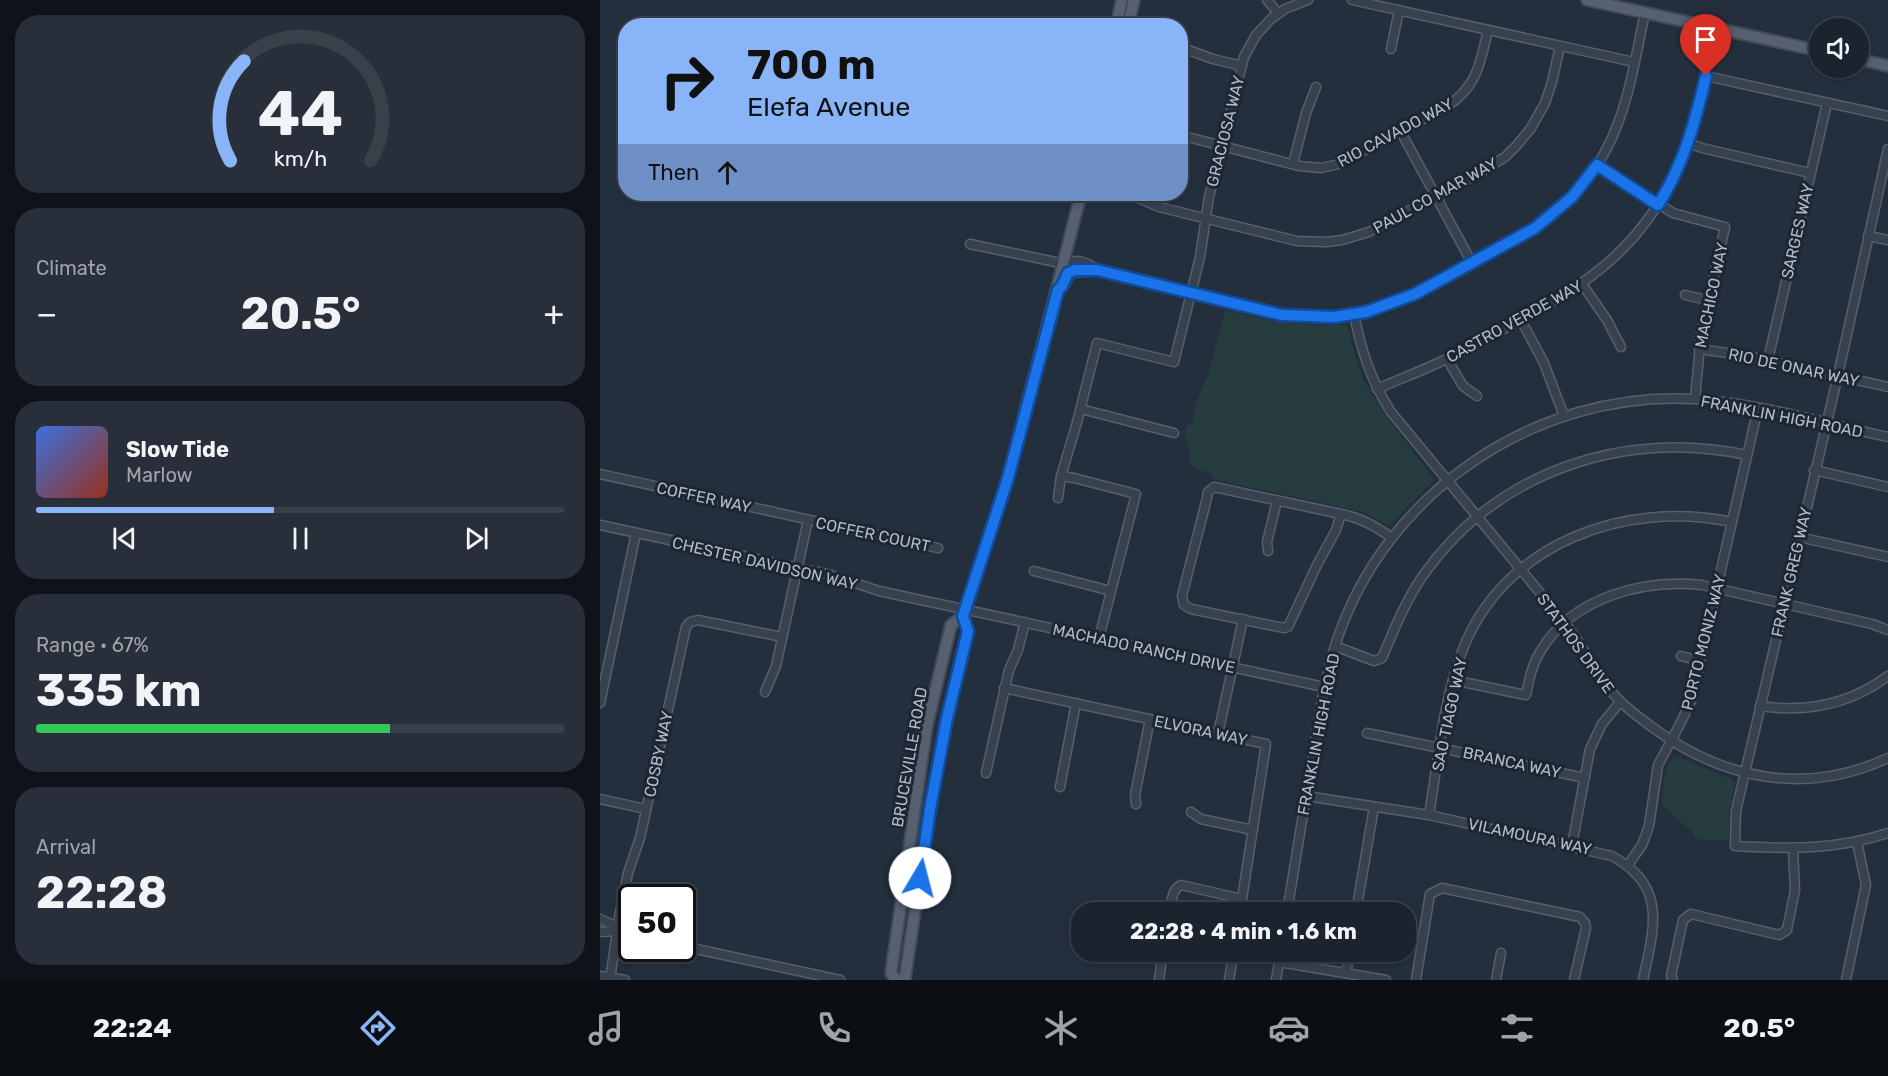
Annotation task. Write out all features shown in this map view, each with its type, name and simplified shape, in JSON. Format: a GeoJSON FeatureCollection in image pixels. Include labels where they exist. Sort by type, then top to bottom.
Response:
{"type":"FeatureCollection","features":[{"type":"Feature","properties":{"kind":"main road"},"geometry":{"type":"LineString","coordinates":[[1130,18],[1134,0]]}},
{"type":"Feature","properties":{"kind":"main road"},"geometry":{"type":"LineString","coordinates":[[1587,0],[1809,49]]}},
{"type":"Feature","properties":{"kind":"main road"},"geometry":{"type":"LineString","coordinates":[[1115,18],[1123,2]]}},
{"type":"Feature","properties":{"kind":"main road"},"geometry":{"type":"LineString","coordinates":[[1118,18],[1123,2]]}},
{"type":"Feature","properties":{"kind":"main road"},"geometry":{"type":"LineString","coordinates":[[1122,18],[1123,2]]}},
{"type":"Feature","properties":{"kind":"main road"},"geometry":{"type":"LineString","coordinates":[[1869,62],[1888,66]]}},
{"type":"Feature","properties":{"kind":"main road","name":"BRUCEVILLE ROAD"},"geometry":{"type":"LineString","coordinates":[[896,980],[891,973],[927,725],[951,625],[964,613],[1008,478],[1080,201]]}},
{"type":"Feature","properties":{"kind":"main road"},"geometry":{"type":"LineString","coordinates":[[1058,290],[1070,272],[1093,270]]}},
{"type":"Feature","properties":{"kind":"main road","name":"BRUCEVILLE ROAD"},"geometry":{"type":"LineString","coordinates":[[901,980],[905,978],[930,809],[947,718],[968,631],[964,613]]}},
{"type":"Feature","properties":{"kind":"street"},"geometry":{"type":"LineString","coordinates":[[1267,0],[1278,14]]}},
{"type":"Feature","properties":{"kind":"street","name":"GRACIOSA WAY"},"geometry":{"type":"LineString","coordinates":[[1081,409],[1097,343],[1174,362],[1200,257],[1209,197],[1221,146],[1249,46],[1256,34],[1278,14],[1293,5],[1308,0]]}},
{"type":"Feature","properties":{"kind":"street"},"geometry":{"type":"LineString","coordinates":[[1352,0],[1634,62]]}},
{"type":"Feature","properties":{"kind":"street"},"geometry":{"type":"LineString","coordinates":[[1390,49],[1399,10]]}},
{"type":"Feature","properties":{"kind":"street"},"geometry":{"type":"LineString","coordinates":[[970,244],[1093,270],[1282,315],[1314,317],[1354,314],[1397,302],[1517,239],[1546,220],[1572,197],[1597,165],[1620,118],[1645,13]]}},
{"type":"Feature","properties":{"kind":"street","name":"RIO CAVADO WAY"},"geometry":{"type":"LineString","coordinates":[[1188,137],[1310,168],[1332,166],[1346,161],[1446,107],[1466,91],[1476,75],[1488,30]]}},
{"type":"Feature","properties":{"kind":"street","name":"PAUL CO MAR WAY"},"geometry":{"type":"LineString","coordinates":[[1145,201],[1159,207],[1286,239],[1326,242],[1369,232],[1496,164],[1524,137],[1537,118],[1549,93],[1560,46]]}},
{"type":"Feature","properties":{"kind":"street"},"geometry":{"type":"LineString","coordinates":[[1188,50],[1242,66]]}},
{"type":"Feature","properties":{"kind":"street","name":"CASTRO VERDE WAY"},"geometry":{"type":"LineString","coordinates":[[1377,389],[1447,359],[1521,320],[1582,284],[1606,265],[1629,242],[1658,205],[1673,178],[1688,143],[1706,76],[1888,116]]}},
{"type":"Feature","properties":{"kind":"street"},"geometry":{"type":"LineString","coordinates":[[1293,164],[1306,113],[1316,87]]}},
{"type":"Feature","properties":{"kind":"street","name":"SARGES WAY"},"geometry":{"type":"LineString","coordinates":[[1768,360],[1827,103]]}},
{"type":"Feature","properties":{"kind":"street"},"geometry":{"type":"LineString","coordinates":[[1401,132],[1472,263]]}},
{"type":"Feature","properties":{"kind":"street"},"geometry":{"type":"LineString","coordinates":[[1688,143],[1810,173]]}},
{"type":"Feature","properties":{"kind":"street","name":"FRANK GREG WAY"},"geometry":{"type":"LineString","coordinates":[[1888,149],[1838,375],[1736,811],[1735,846],[1821,848],[1857,842],[1888,833]]}},
{"type":"Feature","properties":{"kind":"street","name":"MACHICO WAY"},"geometry":{"type":"LineString","coordinates":[[1597,165],[1658,205],[1685,218],[1725,227],[1699,349],[1695,399]]}},
{"type":"Feature","properties":{"kind":"street"},"geometry":{"type":"LineString","coordinates":[[1868,236],[1888,240]]}},
{"type":"Feature","properties":{"kind":"street"},"geometry":{"type":"LineString","coordinates":[[1582,284],[1607,320],[1621,347]]}},
{"type":"Feature","properties":{"kind":"street"},"geometry":{"type":"LineString","coordinates":[[1685,295],[1708,300]]}},
{"type":"Feature","properties":{"kind":"street","name":"STATHOS DRIVE"},"geometry":{"type":"LineString","coordinates":[[1354,314],[1364,358],[1377,389],[1400,424],[1565,623],[1620,702],[1670,741],[1706,761],[1745,774],[1779,779],[1814,778],[1854,771],[1888,758]]}},
{"type":"Feature","properties":{"kind":"street"},"geometry":{"type":"LineString","coordinates":[[1521,320],[1544,363],[1564,416]]}},
{"type":"Feature","properties":{"kind":"street","name":"RIO DE ONAR WAY"},"geometry":{"type":"LineString","coordinates":[[1699,349],[1768,360],[1888,387]]}},
{"type":"Feature","properties":{"kind":"street"},"geometry":{"type":"LineString","coordinates":[[1447,359],[1463,386],[1477,396]]}},
{"type":"Feature","properties":{"kind":"street","name":"FRANKLIN HIGH ROAD"},"geometry":{"type":"LineString","coordinates":[[1289,902],[1324,687],[1335,646],[1359,590],[1392,538],[1407,519],[1447,481],[1502,443],[1564,416],[1633,401],[1695,399],[1758,408],[1888,437]]}},
{"type":"Feature","properties":{"kind":"street","name":"PORTO MONIZ WAY"},"geometry":{"type":"LineString","coordinates":[[1628,865],[1647,834],[1658,765],[1688,708],[1758,408]]}},
{"type":"Feature","properties":{"kind":"street"},"geometry":{"type":"LineString","coordinates":[[1058,498],[1061,476],[1081,409],[1174,433]]}},
{"type":"Feature","properties":{"kind":"street"},"geometry":{"type":"LineString","coordinates":[[1335,646],[1374,661],[1382,658],[1397,621],[1422,578],[1453,540],[1478,517],[1510,494],[1538,478],[1576,462],[1631,449],[1671,446],[1712,448],[1747,455]]}},
{"type":"Feature","properties":{"kind":"street"},"geometry":{"type":"LineString","coordinates":[[1814,470],[1888,487]]}},
{"type":"Feature","properties":{"kind":"street","name":"COFFER WAY"},"geometry":{"type":"LineString","coordinates":[[600,474],[808,520]]}},
{"type":"Feature","properties":{"kind":"street"},"geometry":{"type":"LineString","coordinates":[[1061,476],[1136,494],[1099,638]]}},
{"type":"Feature","properties":{"kind":"street"},"geometry":{"type":"LineString","coordinates":[[1341,514],[1336,530],[1288,627],[1191,609],[1184,605],[1182,596],[1208,492],[1214,487],[1360,518],[1392,538]]}},
{"type":"Feature","properties":{"kind":"street"},"geometry":{"type":"LineString","coordinates":[[1268,551],[1267,542],[1277,501]]}},
{"type":"Feature","properties":{"kind":"street","name":"SAO TIAGO WAY"},"geometry":{"type":"LineString","coordinates":[[1429,815],[1453,680],[1463,649],[1474,626],[1496,595],[1521,570],[1582,533],[1616,522],[1679,515],[1732,522]]}},
{"type":"Feature","properties":{"kind":"street"},"geometry":{"type":"LineString","coordinates":[[765,692],[774,673],[808,520]]}},
{"type":"Feature","properties":{"kind":"street","name":"COFFER COURT"},"geometry":{"type":"LineString","coordinates":[[808,520],[938,548]]}},
{"type":"Feature","properties":{"kind":"street","name":"CHESTER DAVIDSON WAY"},"geometry":{"type":"LineString","coordinates":[[600,525],[831,575],[879,591],[964,613]]}},
{"type":"Feature","properties":{"kind":"street"},"geometry":{"type":"LineString","coordinates":[[600,703],[636,533]]}},
{"type":"Feature","properties":{"kind":"street"},"geometry":{"type":"LineString","coordinates":[[1799,537],[1888,557]]}},
{"type":"Feature","properties":{"kind":"street"},"geometry":{"type":"LineString","coordinates":[[1034,571],[1111,591]]}},
{"type":"Feature","properties":{"kind":"street"},"geometry":{"type":"LineString","coordinates":[[1453,680],[1526,695],[1532,669],[1539,653],[1545,642],[1565,623],[1601,600],[1647,585],[1674,583],[1717,588],[1872,624],[1888,630]]}},
{"type":"Feature","properties":{"kind":"street","name":"MACHADO RANCH DRIVE"},"geometry":{"type":"LineString","coordinates":[[964,613],[1025,622],[1324,687]]}},
{"type":"Feature","properties":{"kind":"street"},"geometry":{"type":"LineString","coordinates":[[1218,734],[1243,619]]}},
{"type":"Feature","properties":{"kind":"street","name":"COSBY WAY"},"geometry":{"type":"LineString","coordinates":[[610,979],[628,873],[638,843],[687,624],[698,620],[782,637]]}},
{"type":"Feature","properties":{"kind":"street"},"geometry":{"type":"LineString","coordinates":[[986,773],[1004,688],[1022,639],[1025,622]]}},
{"type":"Feature","properties":{"kind":"street"},"geometry":{"type":"LineString","coordinates":[[1681,656],[1700,661]]}},
{"type":"Feature","properties":{"kind":"street"},"geometry":{"type":"LineString","coordinates":[[1760,705],[1795,709],[1823,706],[1850,698],[1888,676]]}},
{"type":"Feature","properties":{"kind":"street","name":"ELVORA WAY"},"geometry":{"type":"LineString","coordinates":[[1004,688],[1266,744],[1242,902]]}},
{"type":"Feature","properties":{"kind":"street"},"geometry":{"type":"LineString","coordinates":[[1572,845],[1587,758],[1595,736],[1620,702]]}},
{"type":"Feature","properties":{"kind":"street"},"geometry":{"type":"LineString","coordinates":[[1060,787],[1077,703]]}},
{"type":"Feature","properties":{"kind":"street"},"geometry":{"type":"LineString","coordinates":[[1136,804],[1135,795],[1150,719]]}},
{"type":"Feature","properties":{"kind":"street","name":"BRANCA WAY"},"geometry":{"type":"LineString","coordinates":[[1367,733],[1585,778]]}},
{"type":"Feature","properties":{"kind":"street","name":"VILAMOURA WAY"},"geometry":{"type":"LineString","coordinates":[[1306,796],[1429,815],[1612,855],[1628,865],[1646,886],[1654,913],[1653,937],[1643,980]]}},
{"type":"Feature","properties":{"kind":"street"},"geometry":{"type":"LineString","coordinates":[[600,799],[646,809]]}},
{"type":"Feature","properties":{"kind":"street"},"geometry":{"type":"LineString","coordinates":[[1358,902],[1374,807]]}},
{"type":"Feature","properties":{"kind":"street"},"geometry":{"type":"LineString","coordinates":[[1191,812],[1201,819],[1253,830]]}},
{"type":"Feature","properties":{"kind":"street"},"geometry":{"type":"LineString","coordinates":[[1846,980],[1866,885],[1857,842]]}},
{"type":"Feature","properties":{"kind":"street"},"geometry":{"type":"LineString","coordinates":[[1673,980],[1671,976],[1683,920],[1688,915],[1779,934],[1787,930],[1795,890],[1792,849]]}},
{"type":"Feature","properties":{"kind":"street"},"geometry":{"type":"LineString","coordinates":[[1172,902],[1175,889],[1181,885],[1242,899]]}},
{"type":"Feature","properties":{"kind":"street"},"geometry":{"type":"LineString","coordinates":[[1416,980],[1430,894],[1442,888],[1580,917],[1586,923],[1586,928],[1574,980]]}},
{"type":"Feature","properties":{"kind":"street"},"geometry":{"type":"LineString","coordinates":[[600,919],[611,924],[617,931]]}},
{"type":"Feature","properties":{"kind":"street"},"geometry":{"type":"LineString","coordinates":[[600,932],[617,931]]}},
{"type":"Feature","properties":{"kind":"street"},"geometry":{"type":"LineString","coordinates":[[696,949],[840,980]]}},
{"type":"Feature","properties":{"kind":"street"},"geometry":{"type":"LineString","coordinates":[[1496,980],[1501,953]]}},
{"type":"Feature","properties":{"kind":"street"},"geometry":{"type":"LineString","coordinates":[[1159,980],[1161,962]]}},
{"type":"Feature","properties":{"kind":"street"},"geometry":{"type":"LineString","coordinates":[[1229,980],[1232,962]]}},
{"type":"Feature","properties":{"kind":"street"},"geometry":{"type":"LineString","coordinates":[[1276,980],[1279,962],[1386,980]]}},
{"type":"Feature","properties":{"kind":"street"},"geometry":{"type":"LineString","coordinates":[[1346,973],[1348,962]]}},
{"type":"Feature","properties":{"kind":"street"},"geometry":{"type":"LineString","coordinates":[[600,976],[625,980]]}},
{"type":"Feature","properties":{"kind":"green space"},"geometry":{"type":"Polygon","coordinates":[[[1225,310],[1284,322],[1348,327],[1365,382],[1377,404],[1433,478],[1432,482],[1389,526],[1364,512],[1215,480],[1211,474],[1190,465],[1188,443],[1184,439],[1187,426],[1192,423],[1197,400],[1208,376],[1225,310]]]}},
{"type":"Feature","properties":{"kind":"green space"},"geometry":{"type":"Polygon","coordinates":[[[1676,756],[1731,779],[1735,783],[1729,812],[1730,833],[1727,841],[1696,839],[1692,832],[1662,805],[1666,771],[1671,760],[1676,756]]]}},
{"type":"Feature","properties":{"kind":"route"},"geometry":{"type":"LineString","coordinates":[[920,878],[947,718],[968,631],[963,616],[1008,478],[1058,290],[1064,284],[1068,273],[1075,270],[1097,270],[1282,315],[1334,317],[1379,308],[1415,294],[1535,228],[1557,212],[1572,197],[1597,165],[1658,205],[1683,158],[1695,122],[1706,76]]}}]}
